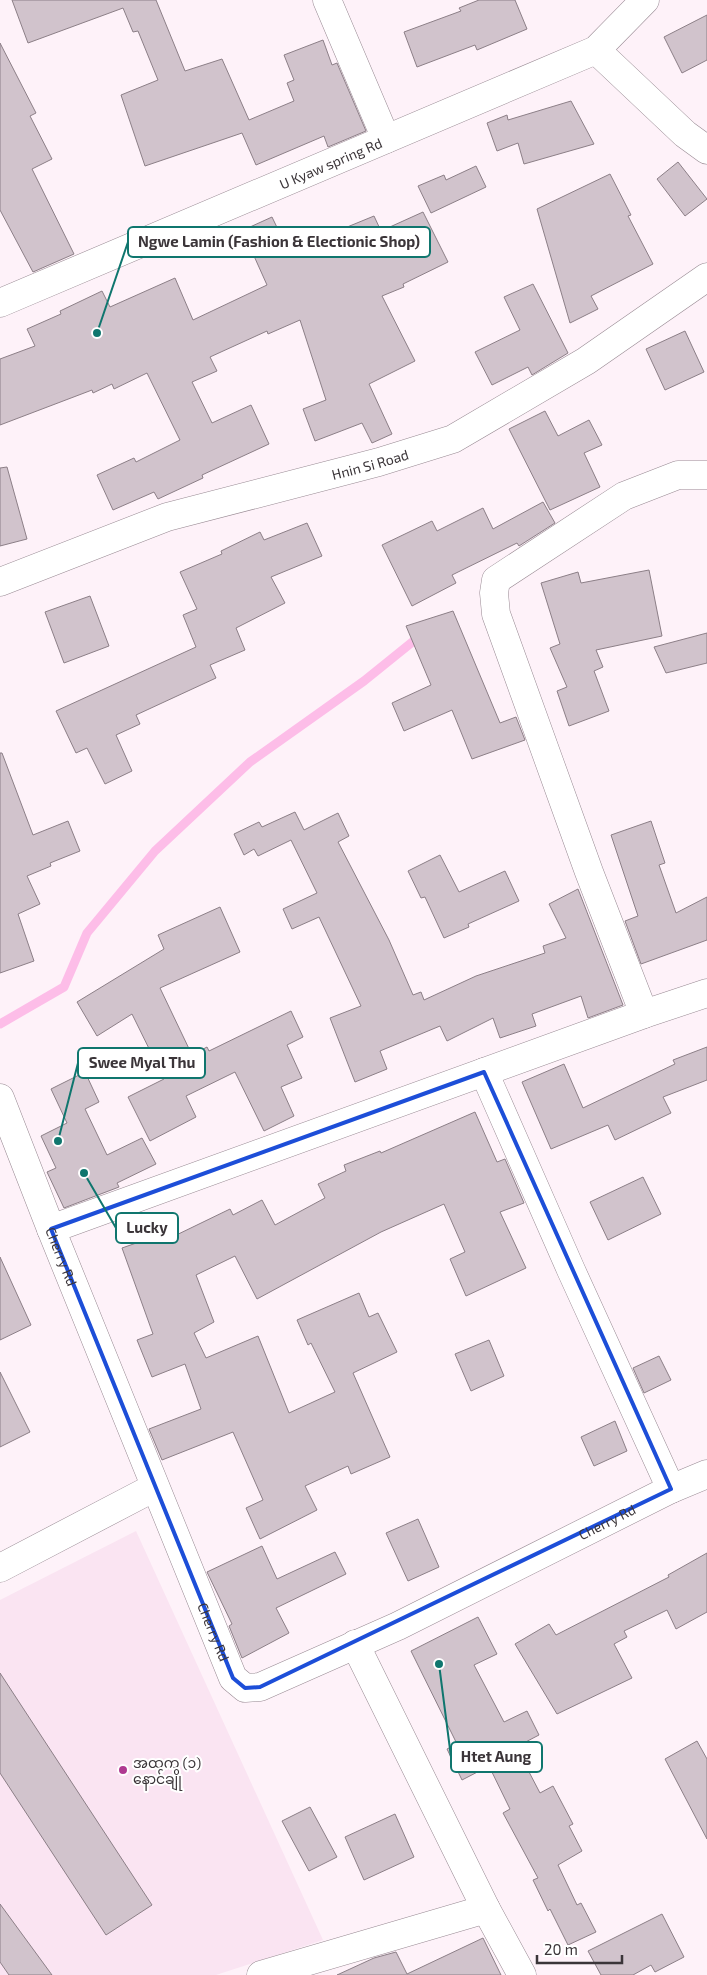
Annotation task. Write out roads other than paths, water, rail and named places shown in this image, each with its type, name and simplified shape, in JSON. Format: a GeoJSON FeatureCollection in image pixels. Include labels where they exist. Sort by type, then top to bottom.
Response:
{"type":"FeatureCollection","features":[{"type":"Feature","properties":{"kind":"street"},"geometry":{"type":"LineString","coordinates":[[327,0],[386,139]]}},
{"type":"Feature","properties":{"kind":"street","name":"U Kyaw spring Rd"},"geometry":{"type":"LineString","coordinates":[[0,303],[596,50],[645,0]]}},
{"type":"Feature","properties":{"kind":"street"},"geometry":{"type":"LineString","coordinates":[[596,50],[685,134],[707,150]]}},
{"type":"Feature","properties":{"kind":"street","name":"Hnin Si Road"},"geometry":{"type":"LineString","coordinates":[[0,582],[168,517],[379,462],[453,439],[586,361],[707,277]]}},
{"type":"Feature","properties":{"kind":"street"},"geometry":{"type":"LineString","coordinates":[[644,1014],[589,872],[496,614],[494,594],[496,580],[624,496],[678,475],[707,474]]}},
{"type":"Feature","properties":{"kind":"street"},"geometry":{"type":"LineString","coordinates":[[51,1230],[644,1014],[707,993]]}},
{"type":"Feature","properties":{"kind":"street"},"geometry":{"type":"LineString","coordinates":[[484,1072],[571,1270],[671,1489]]}},
{"type":"Feature","properties":{"kind":"street","name":"Cherry Rd"},"geometry":{"type":"LineString","coordinates":[[0,1098],[51,1230],[233,1678],[245,1688],[260,1687],[398,1626],[671,1489],[707,1474]]}},
{"type":"Feature","properties":{"kind":"street"},"geometry":{"type":"LineString","coordinates":[[0,1568],[156,1487]]}},
{"type":"Feature","properties":{"kind":"street"},"geometry":{"type":"LineString","coordinates":[[355,1644],[486,1909],[522,1975]]}},
{"type":"Feature","properties":{"kind":"street"},"geometry":{"type":"LineString","coordinates":[[261,1975],[486,1909]]}},
{"type":"Feature","properties":{"kind":"waterway"},"geometry":{"type":"LineString","coordinates":[[0,1024],[64,987],[87,933],[155,851],[250,762],[364,681],[421,635]]}},
{"type":"Feature","properties":{"kind":"place","name":"Ngwe Lamin (Fashion & Electionic Shop)"},"geometry":{"type":"Point","coordinates":[97,333]}},
{"type":"Feature","properties":{"kind":"place","name":"Swee Myal Thu"},"geometry":{"type":"Point","coordinates":[58,1141]}},
{"type":"Feature","properties":{"kind":"place","name":"Lucky"},"geometry":{"type":"Point","coordinates":[84,1173]}},
{"type":"Feature","properties":{"kind":"place","name":"Htet Aung"},"geometry":{"type":"Point","coordinates":[439,1664]}},
{"type":"Feature","properties":{"kind":"place","name":"အထက (၁) နောင်ချို"},"geometry":{"type":"Point","coordinates":[123,1770]}}]}
